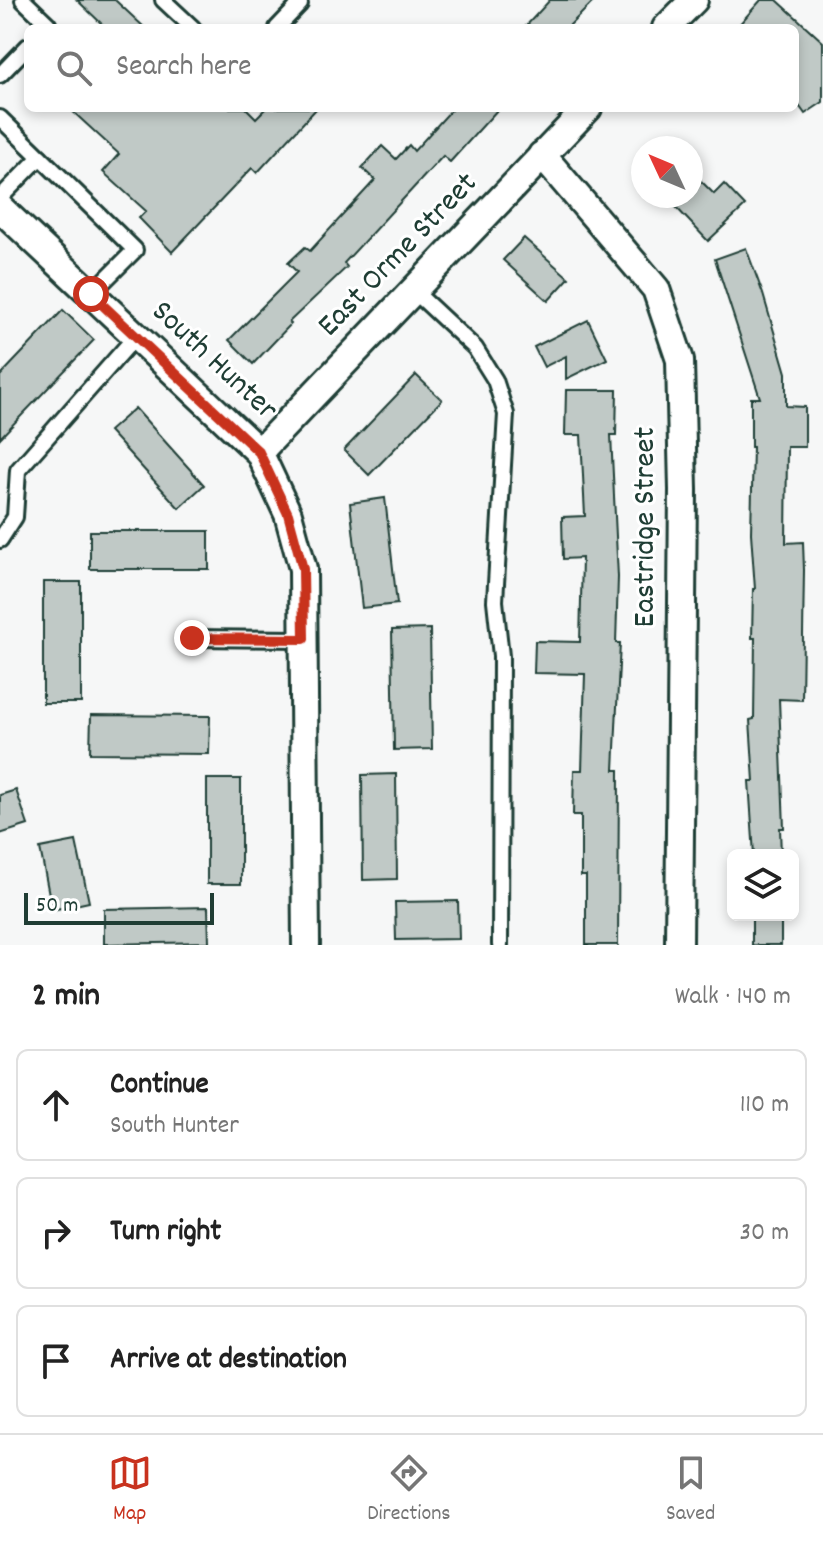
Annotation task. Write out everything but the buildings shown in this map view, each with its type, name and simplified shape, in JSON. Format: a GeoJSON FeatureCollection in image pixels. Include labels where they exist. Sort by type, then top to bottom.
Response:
{"type":"FeatureCollection","features":[{"type":"Feature","properties":{"kind":"street"},"geometry":{"type":"LineString","coordinates":[[670,24],[694,0]]}},
{"type":"Feature","properties":{"kind":"street","name":"East Orme Street"},"geometry":{"type":"LineString","coordinates":[[259,452],[584,112]]}},
{"type":"Feature","properties":{"kind":"street","name":"Eastridge Street"},"geometry":{"type":"LineString","coordinates":[[542,155],[656,289],[680,360],[683,506],[679,945]]}},
{"type":"Feature","properties":{"kind":"street","name":"South Hunter"},"geometry":{"type":"LineString","coordinates":[[1,208],[259,452],[288,514],[303,569],[306,945]]}},
{"type":"Feature","properties":{"kind":"lane"},"geometry":{"type":"LineString","coordinates":[[23,0],[48,24]]}},
{"type":"Feature","properties":{"kind":"lane"},"geometry":{"type":"LineString","coordinates":[[163,0],[189,24]]}},
{"type":"Feature","properties":{"kind":"lane"},"geometry":{"type":"LineString","coordinates":[[281,24],[300,4],[296,0]]}},
{"type":"Feature","properties":{"kind":"lane"},"geometry":{"type":"LineString","coordinates":[[0,75],[24,50]]}},
{"type":"Feature","properties":{"kind":"lane"},"geometry":{"type":"LineString","coordinates":[[0,118],[135,250],[91,294]]}},
{"type":"Feature","properties":{"kind":"lane"},"geometry":{"type":"LineString","coordinates":[[1,208],[40,157]]}},
{"type":"Feature","properties":{"kind":"lane"},"geometry":{"type":"LineString","coordinates":[[413,290],[475,348],[495,380],[506,414],[495,601],[501,656],[500,945]]}},
{"type":"Feature","properties":{"kind":"lane"},"geometry":{"type":"LineString","coordinates":[[0,540],[15,517],[18,470],[136,336]]}},
{"type":"Feature","properties":{"kind":"lane"},"geometry":{"type":"LineString","coordinates":[[192,638],[304,639]]}},
{"type":"Feature","properties":{"kind":"route"},"geometry":{"type":"LineString","coordinates":[[91,294],[259,452],[288,514],[303,569],[304,639],[192,638]]}}]}
